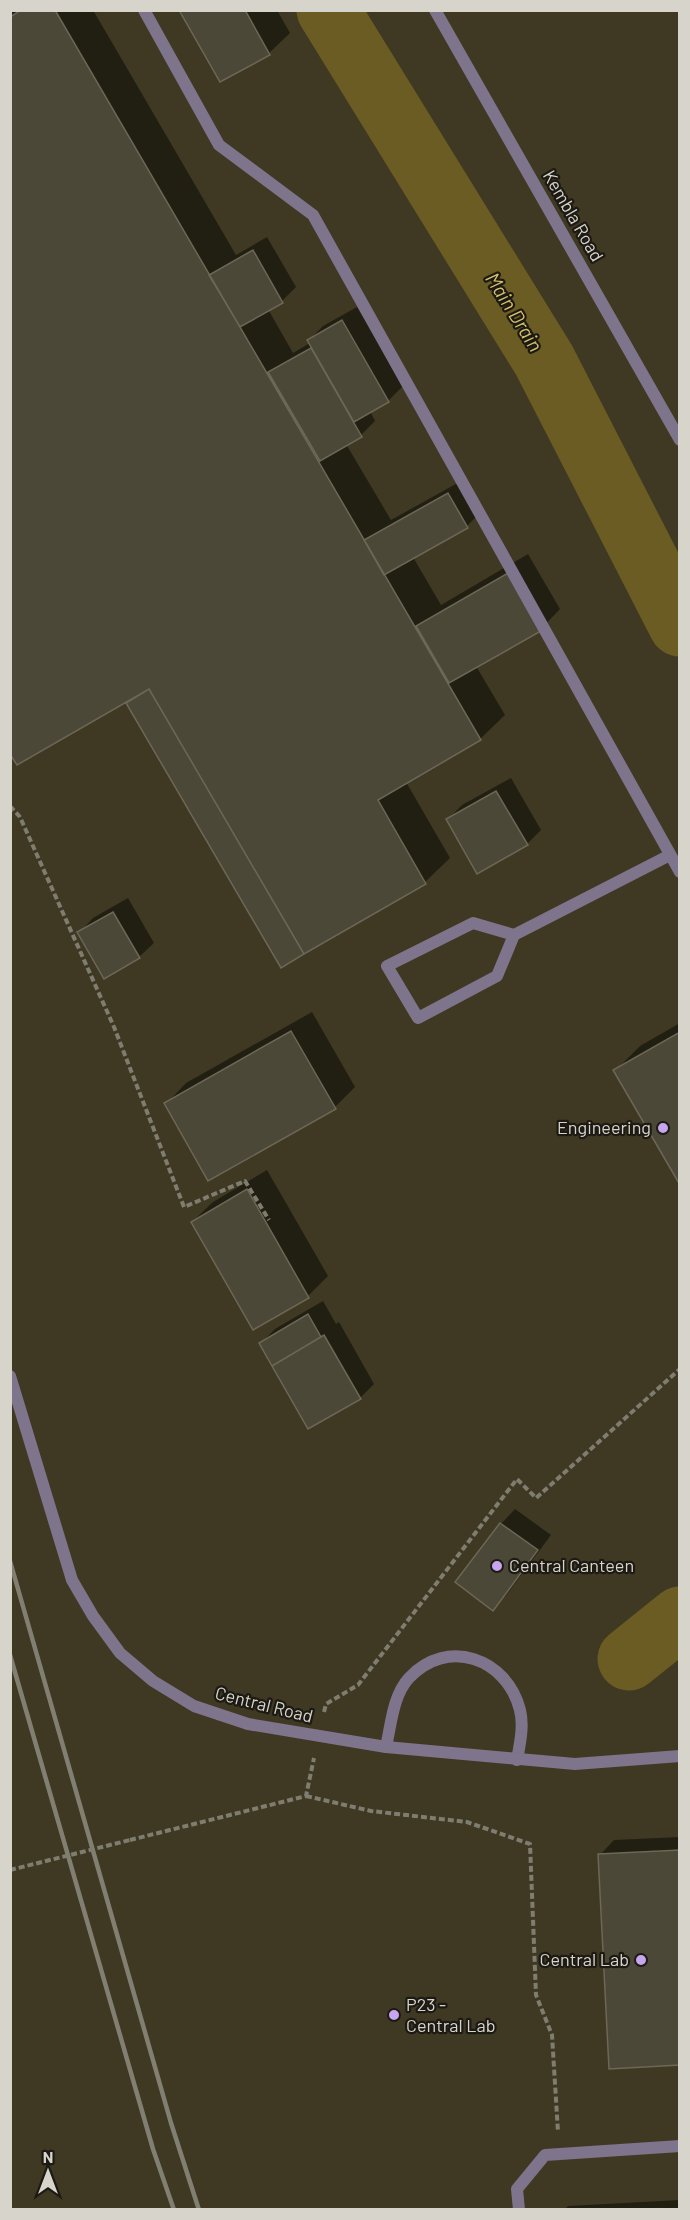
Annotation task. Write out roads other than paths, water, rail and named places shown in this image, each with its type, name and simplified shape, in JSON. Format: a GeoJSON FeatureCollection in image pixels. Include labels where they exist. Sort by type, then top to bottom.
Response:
{"type":"FeatureCollection","features":[{"type":"Feature","properties":{"kind":"street"},"geometry":{"type":"LineString","coordinates":[[144,10],[219,145],[313,214],[680,872]]}},
{"type":"Feature","properties":{"kind":"street","name":"Kembla Road"},"geometry":{"type":"LineString","coordinates":[[435,10],[680,440]]}},
{"type":"Feature","properties":{"kind":"street"},"geometry":{"type":"LineString","coordinates":[[514,935],[473,923],[387,966],[418,1018],[497,976],[514,935],[670,855]]}},
{"type":"Feature","properties":{"kind":"street","name":"Central Road"},"geometry":{"type":"LineString","coordinates":[[10,1376],[72,1580],[93,1616],[120,1653],[153,1681],[194,1706],[248,1724],[386,1747],[575,1764],[680,1756]]}},
{"type":"Feature","properties":{"kind":"street"},"geometry":{"type":"LineString","coordinates":[[386,1747],[398,1696],[408,1679],[425,1665],[445,1658],[467,1657],[486,1663],[502,1675],[512,1690],[520,1710],[522,1729],[517,1760]]}},
{"type":"Feature","properties":{"kind":"street"},"geometry":{"type":"LineString","coordinates":[[519,2210],[517,2189],[545,2155],[680,2146]]}},
{"type":"Feature","properties":{"kind":"waterway","name":"Main Drain"},"geometry":{"type":"LineString","coordinates":[[328,10],[544,360],[680,625]]}},
{"type":"Feature","properties":{"kind":"waterway","name":"Main Drain"},"geometry":{"type":"LineString","coordinates":[[629,1659],[680,1618]]}},
{"type":"Feature","properties":{"kind":"railway"},"geometry":{"type":"LineString","coordinates":[[10,1561],[171,2123],[199,2210]]}},
{"type":"Feature","properties":{"kind":"railway"},"geometry":{"type":"LineString","coordinates":[[10,1655],[153,2149],[174,2210]]}},
{"type":"Feature","properties":{"kind":"place","name":"Engineering"},"geometry":{"type":"Point","coordinates":[663,1128]}},
{"type":"Feature","properties":{"kind":"place","name":"Central Canteen"},"geometry":{"type":"Point","coordinates":[497,1566]}},
{"type":"Feature","properties":{"kind":"place","name":"Central Lab"},"geometry":{"type":"Point","coordinates":[641,1960]}},
{"type":"Feature","properties":{"kind":"place","name":"P23 - Central Lab"},"geometry":{"type":"Point","coordinates":[394,2015]}}]}
